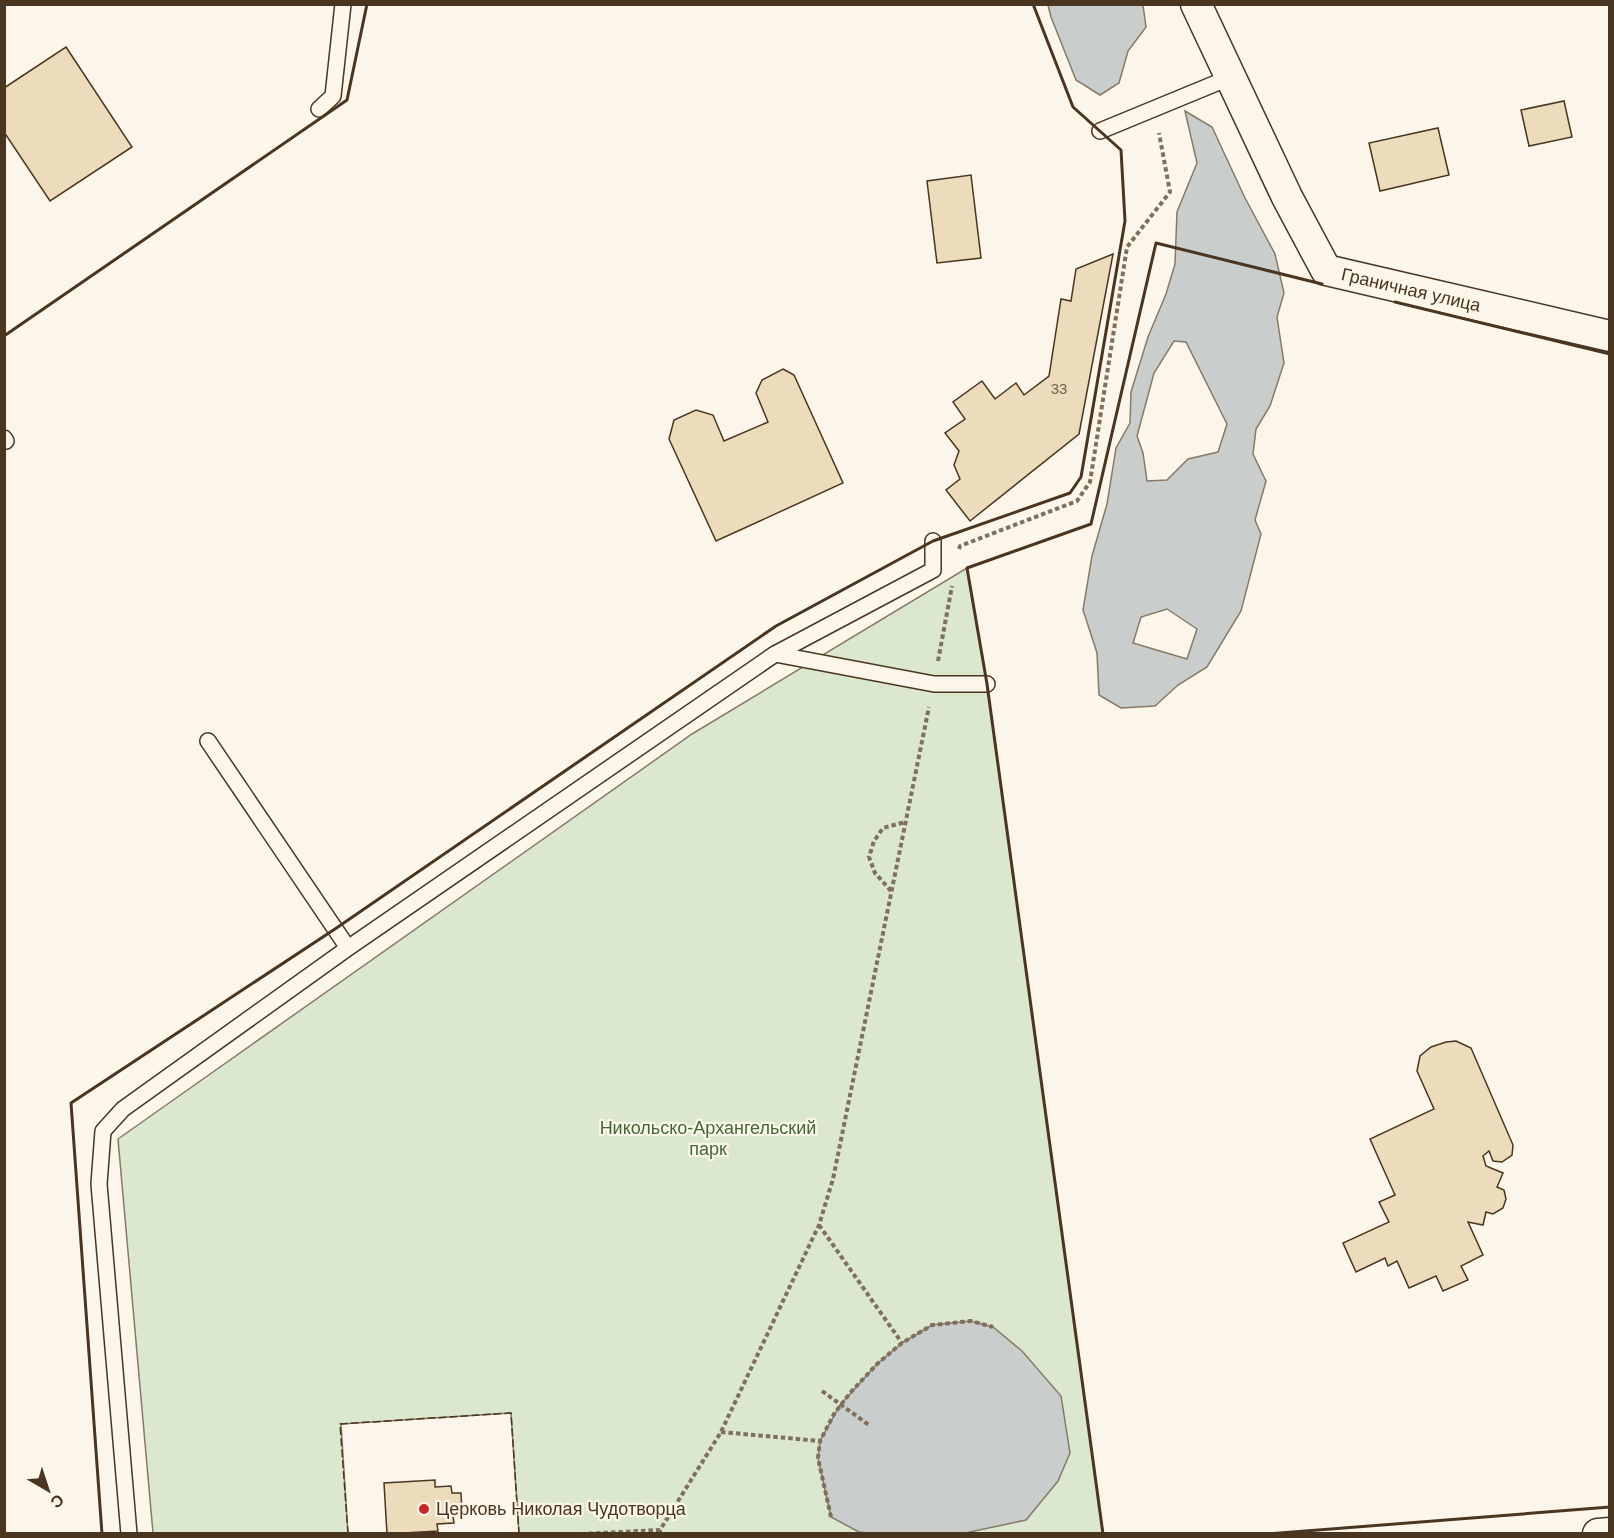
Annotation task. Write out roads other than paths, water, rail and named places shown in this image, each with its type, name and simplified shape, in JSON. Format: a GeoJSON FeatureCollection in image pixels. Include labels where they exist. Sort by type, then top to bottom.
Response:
{"type":"FeatureCollection","features":[{"type":"Feature","properties":{"kind":"street","name":"Граничная улица"},"geometry":{"type":"LineString","coordinates":[[1196,4],[1287,197],[1326,270],[1610,336]]}},
{"type":"Feature","properties":{"kind":"street"},"geometry":{"type":"LineString","coordinates":[[1598,1533],[1610,1533]]}},
{"type":"Feature","properties":{"kind":"lane"},"geometry":{"type":"LineString","coordinates":[[319,109],[333,96],[343,4]]}},
{"type":"Feature","properties":{"kind":"lane"},"geometry":{"type":"LineString","coordinates":[[1100,131],[1231,77]]}},
{"type":"Feature","properties":{"kind":"lane"},"geometry":{"type":"LineString","coordinates":[[129,1533],[99,1184],[103,1131],[123,1109],[348,948],[775,654],[933,570],[933,541]]}},
{"type":"Feature","properties":{"kind":"lane"},"geometry":{"type":"LineString","coordinates":[[775,654],[934,684],[987,684]]}},
{"type":"Feature","properties":{"kind":"lane"},"geometry":{"type":"LineString","coordinates":[[208,741],[348,948]]}},
{"type":"Feature","properties":{"kind":"place","name":"Церковь Николая Чудотворца"},"geometry":{"type":"Point","coordinates":[424,1509]}},
{"type":"Feature","properties":{"kind":"park label","name":"Никольско-Архангельский парк"},"geometry":{"type":"Point","coordinates":[708,1138]}}]}
